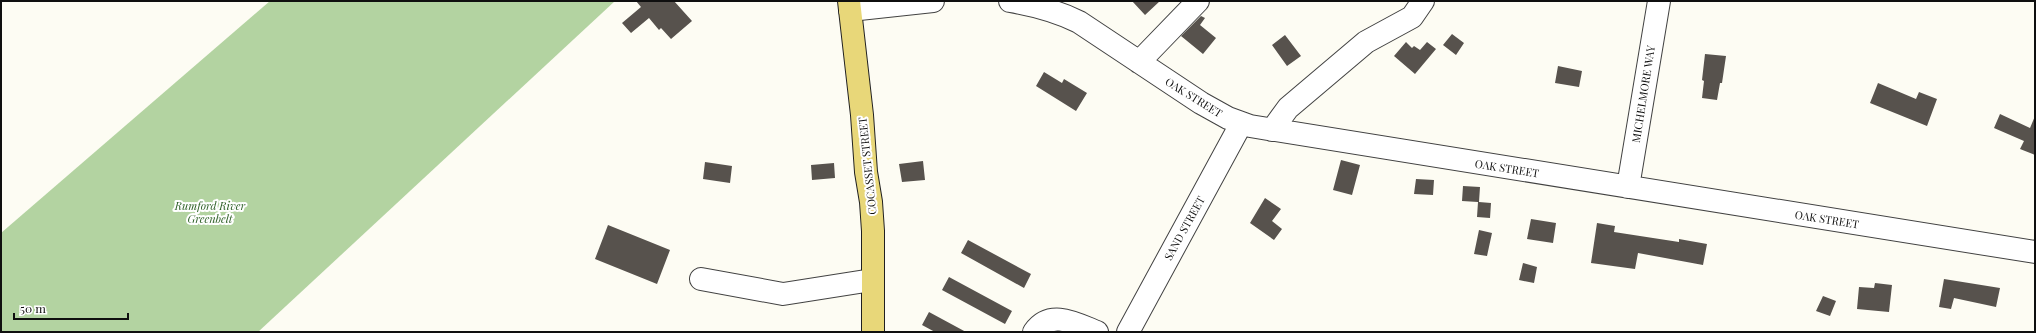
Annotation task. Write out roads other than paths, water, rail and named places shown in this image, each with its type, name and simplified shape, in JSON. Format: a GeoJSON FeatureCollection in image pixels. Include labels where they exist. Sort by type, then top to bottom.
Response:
{"type":"FeatureCollection","features":[{"type":"Feature","properties":{"kind":"main road","name":"COCASSET STREET"},"geometry":{"type":"LineString","coordinates":[[850,6],[862,115],[866,172],[871,202],[873,231],[873,332]]}},
{"type":"Feature","properties":{"kind":"street"},"geometry":{"type":"LineString","coordinates":[[850,6],[933,1]]}},
{"type":"Feature","properties":{"kind":"street","name":"OAK STREET"},"geometry":{"type":"LineString","coordinates":[[1010,1],[1065,7],[1090,28],[1139,62],[1206,106],[1241,124],[2035,252]]}},
{"type":"Feature","properties":{"kind":"street"},"geometry":{"type":"LineString","coordinates":[[1139,62],[1198,1]]}},
{"type":"Feature","properties":{"kind":"street"},"geometry":{"type":"LineString","coordinates":[[1272,130],[1288,108],[1366,42],[1412,17],[1423,1]]}},
{"type":"Feature","properties":{"kind":"street","name":"MICHELMORE WAY"},"geometry":{"type":"LineString","coordinates":[[1628,187],[1659,1]]}},
{"type":"Feature","properties":{"kind":"street","name":"SAND STREET"},"geometry":{"type":"LineString","coordinates":[[1128,332],[1241,124]]}},
{"type":"Feature","properties":{"kind":"street"},"geometry":{"type":"LineString","coordinates":[[701,278],[783,294],[872,280]]}},
{"type":"Feature","properties":{"kind":"street"},"geometry":{"type":"LineString","coordinates":[[1034,332],[1040,323],[1054,319],[1066,320],[1097,332]]}},
{"type":"Feature","properties":{"kind":"park label","name":"Rumford River Greenbelt"},"geometry":{"type":"Point","coordinates":[210,211]}}]}
